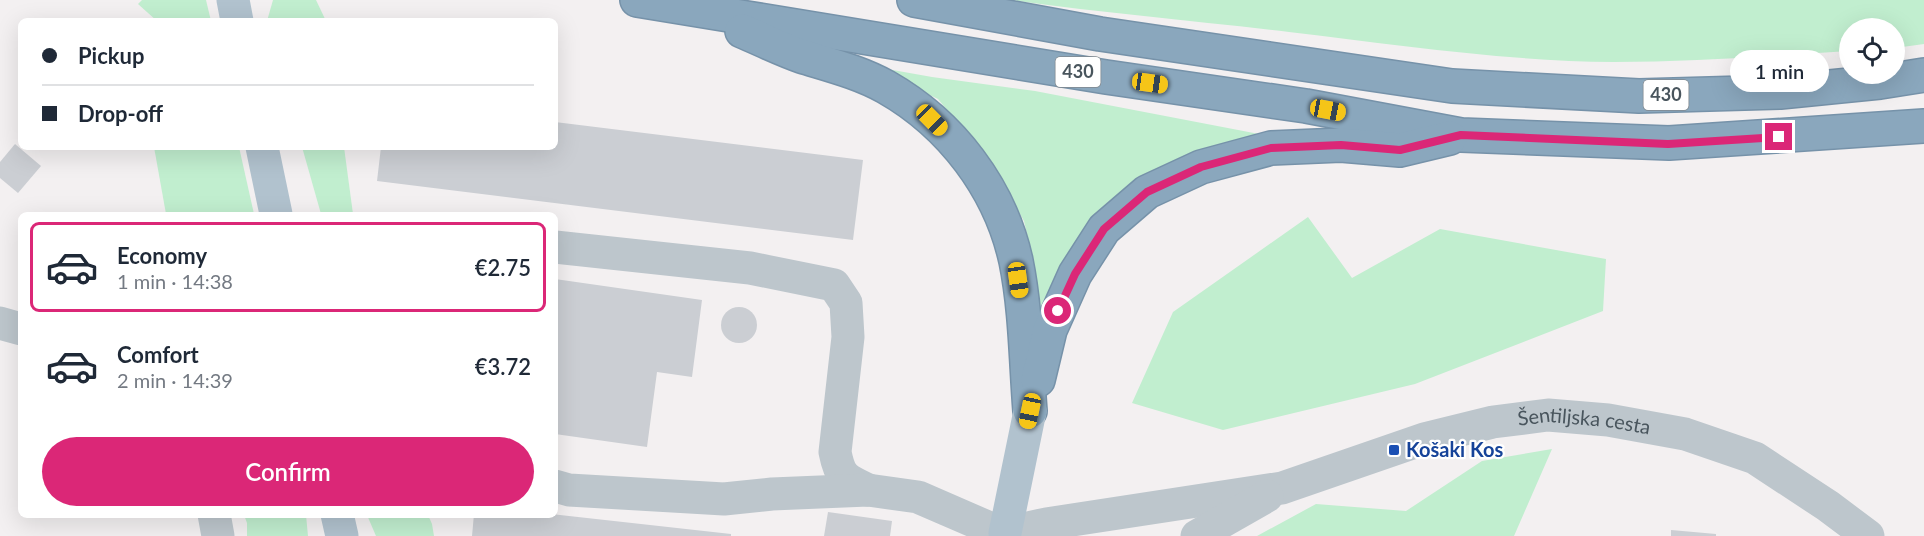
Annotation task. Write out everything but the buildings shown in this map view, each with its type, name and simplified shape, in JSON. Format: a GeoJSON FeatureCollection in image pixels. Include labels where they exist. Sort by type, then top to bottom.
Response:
{"type":"FeatureCollection","features":[{"type":"Feature","properties":{"kind":"highway","name":"430"},"geometry":{"type":"LineString","coordinates":[[637,0],[1106,77],[1306,106],[1461,135],[1668,144],[1924,126]]}},
{"type":"Feature","properties":{"kind":"highway","name":"430"},"geometry":{"type":"LineString","coordinates":[[914,0],[1100,34],[1452,86],[1639,96],[1780,92],[1860,84]]}},
{"type":"Feature","properties":{"kind":"highway"},"geometry":{"type":"LineString","coordinates":[[696,10],[799,55],[842,68],[884,86],[921,108],[956,143],[982,177],[1002,216],[1016,261],[1030,411]]}},
{"type":"Feature","properties":{"kind":"highway"},"geometry":{"type":"LineString","coordinates":[[1905,74],[1924,68]]}},
{"type":"Feature","properties":{"kind":"highway","name":"430"},"geometry":{"type":"LineString","coordinates":[[1905,78],[1924,75]]}},
{"type":"Feature","properties":{"kind":"highway"},"geometry":{"type":"LineString","coordinates":[[1030,411],[1050,330],[1075,274],[1104,229],[1147,192],[1201,167],[1271,148],[1341,145],[1400,150],[1461,135]]}},
{"type":"Feature","properties":{"kind":"main road"},"geometry":{"type":"LineString","coordinates":[[233,0],[236,18]]}},
{"type":"Feature","properties":{"kind":"main road"},"geometry":{"type":"LineString","coordinates":[[263,150],[276,212]]}},
{"type":"Feature","properties":{"kind":"main road"},"geometry":{"type":"LineString","coordinates":[[1005,535],[1030,411]]}},
{"type":"Feature","properties":{"kind":"main road"},"geometry":{"type":"LineString","coordinates":[[338,518],[342,536]]}},
{"type":"Feature","properties":{"kind":"street"},"geometry":{"type":"LineString","coordinates":[[558,247],[750,268],[834,285],[846,303],[848,337],[835,452],[838,471],[848,480],[868,490]]}},
{"type":"Feature","properties":{"kind":"street"},"geometry":{"type":"LineString","coordinates":[[0,323],[18,327]]}},
{"type":"Feature","properties":{"kind":"street","name":"Šentiljska cesta"},"geometry":{"type":"LineString","coordinates":[[1005,535],[1046,524],[1282,488],[1424,439],[1493,422],[1548,415],[1608,420],[1686,434],[1755,458],[1828,506],[1868,536]]}},
{"type":"Feature","properties":{"kind":"street"},"geometry":{"type":"LineString","coordinates":[[558,487],[569,490],[724,499],[772,494],[868,490],[918,497],[1005,535]]}},
{"type":"Feature","properties":{"kind":"street","name":"Šentiljska cesta"},"geometry":{"type":"LineString","coordinates":[[1197,536],[1282,488]]}},
{"type":"Feature","properties":{"kind":"street"},"geometry":{"type":"LineString","coordinates":[[215,518],[218,536]]}},
{"type":"Feature","properties":{"kind":"green space"},"geometry":{"type":"Polygon","coordinates":[[[142,0],[206,0],[210,18],[154,18],[138,4],[142,0]]]}},
{"type":"Feature","properties":{"kind":"green space"},"geometry":{"type":"Polygon","coordinates":[[[273,0],[316,0],[325,18],[268,18],[273,0]]]}},
{"type":"Feature","properties":{"kind":"green space"},"geometry":{"type":"Polygon","coordinates":[[[1010,0],[1924,0],[1924,44],[1905,47],[1905,18],[1839,18],[1839,52],[1673,61],[1573,61],[1451,52],[1010,0]]]}},
{"type":"Feature","properties":{"kind":"green space"},"geometry":{"type":"Polygon","coordinates":[[[887,69],[1035,91],[1259,134],[1153,176],[1040,312],[1034,265],[1024,221],[990,162],[938,99],[887,74],[887,69]]]}},
{"type":"Feature","properties":{"kind":"green space"},"geometry":{"type":"Polygon","coordinates":[[[155,150],[240,150],[254,212],[166,212],[155,150]]]}},
{"type":"Feature","properties":{"kind":"green space"},"geometry":{"type":"Polygon","coordinates":[[[303,150],[344,150],[353,212],[320,212],[303,150]]]}},
{"type":"Feature","properties":{"kind":"green space"},"geometry":{"type":"Polygon","coordinates":[[[1308,217],[1352,278],[1440,229],[1606,259],[1603,311],[1415,384],[1223,430],[1132,403],[1173,312],[1308,217]]]}},
{"type":"Feature","properties":{"kind":"green space"},"geometry":{"type":"Polygon","coordinates":[[[1552,449],[1514,536],[1257,536],[1316,504],[1406,511],[1482,461],[1552,449]]]}},
{"type":"Feature","properties":{"kind":"green space"},"geometry":{"type":"Polygon","coordinates":[[[245,518],[306,518],[308,536],[247,536],[245,518]]]}},
{"type":"Feature","properties":{"kind":"green space"},"geometry":{"type":"Polygon","coordinates":[[[368,518],[429,518],[434,536],[376,536],[368,518]]]}},
{"type":"Feature","properties":{"kind":"place","name":"Košaki Kos"},"geometry":{"type":"Point","coordinates":[1394,450]}},
{"type":"Feature","properties":{"kind":"route"},"geometry":{"type":"LineString","coordinates":[[1058,311],[1075,274],[1104,229],[1147,192],[1201,167],[1271,148],[1341,145],[1400,150],[1461,135],[1668,144],[1779,137]]}}]}
